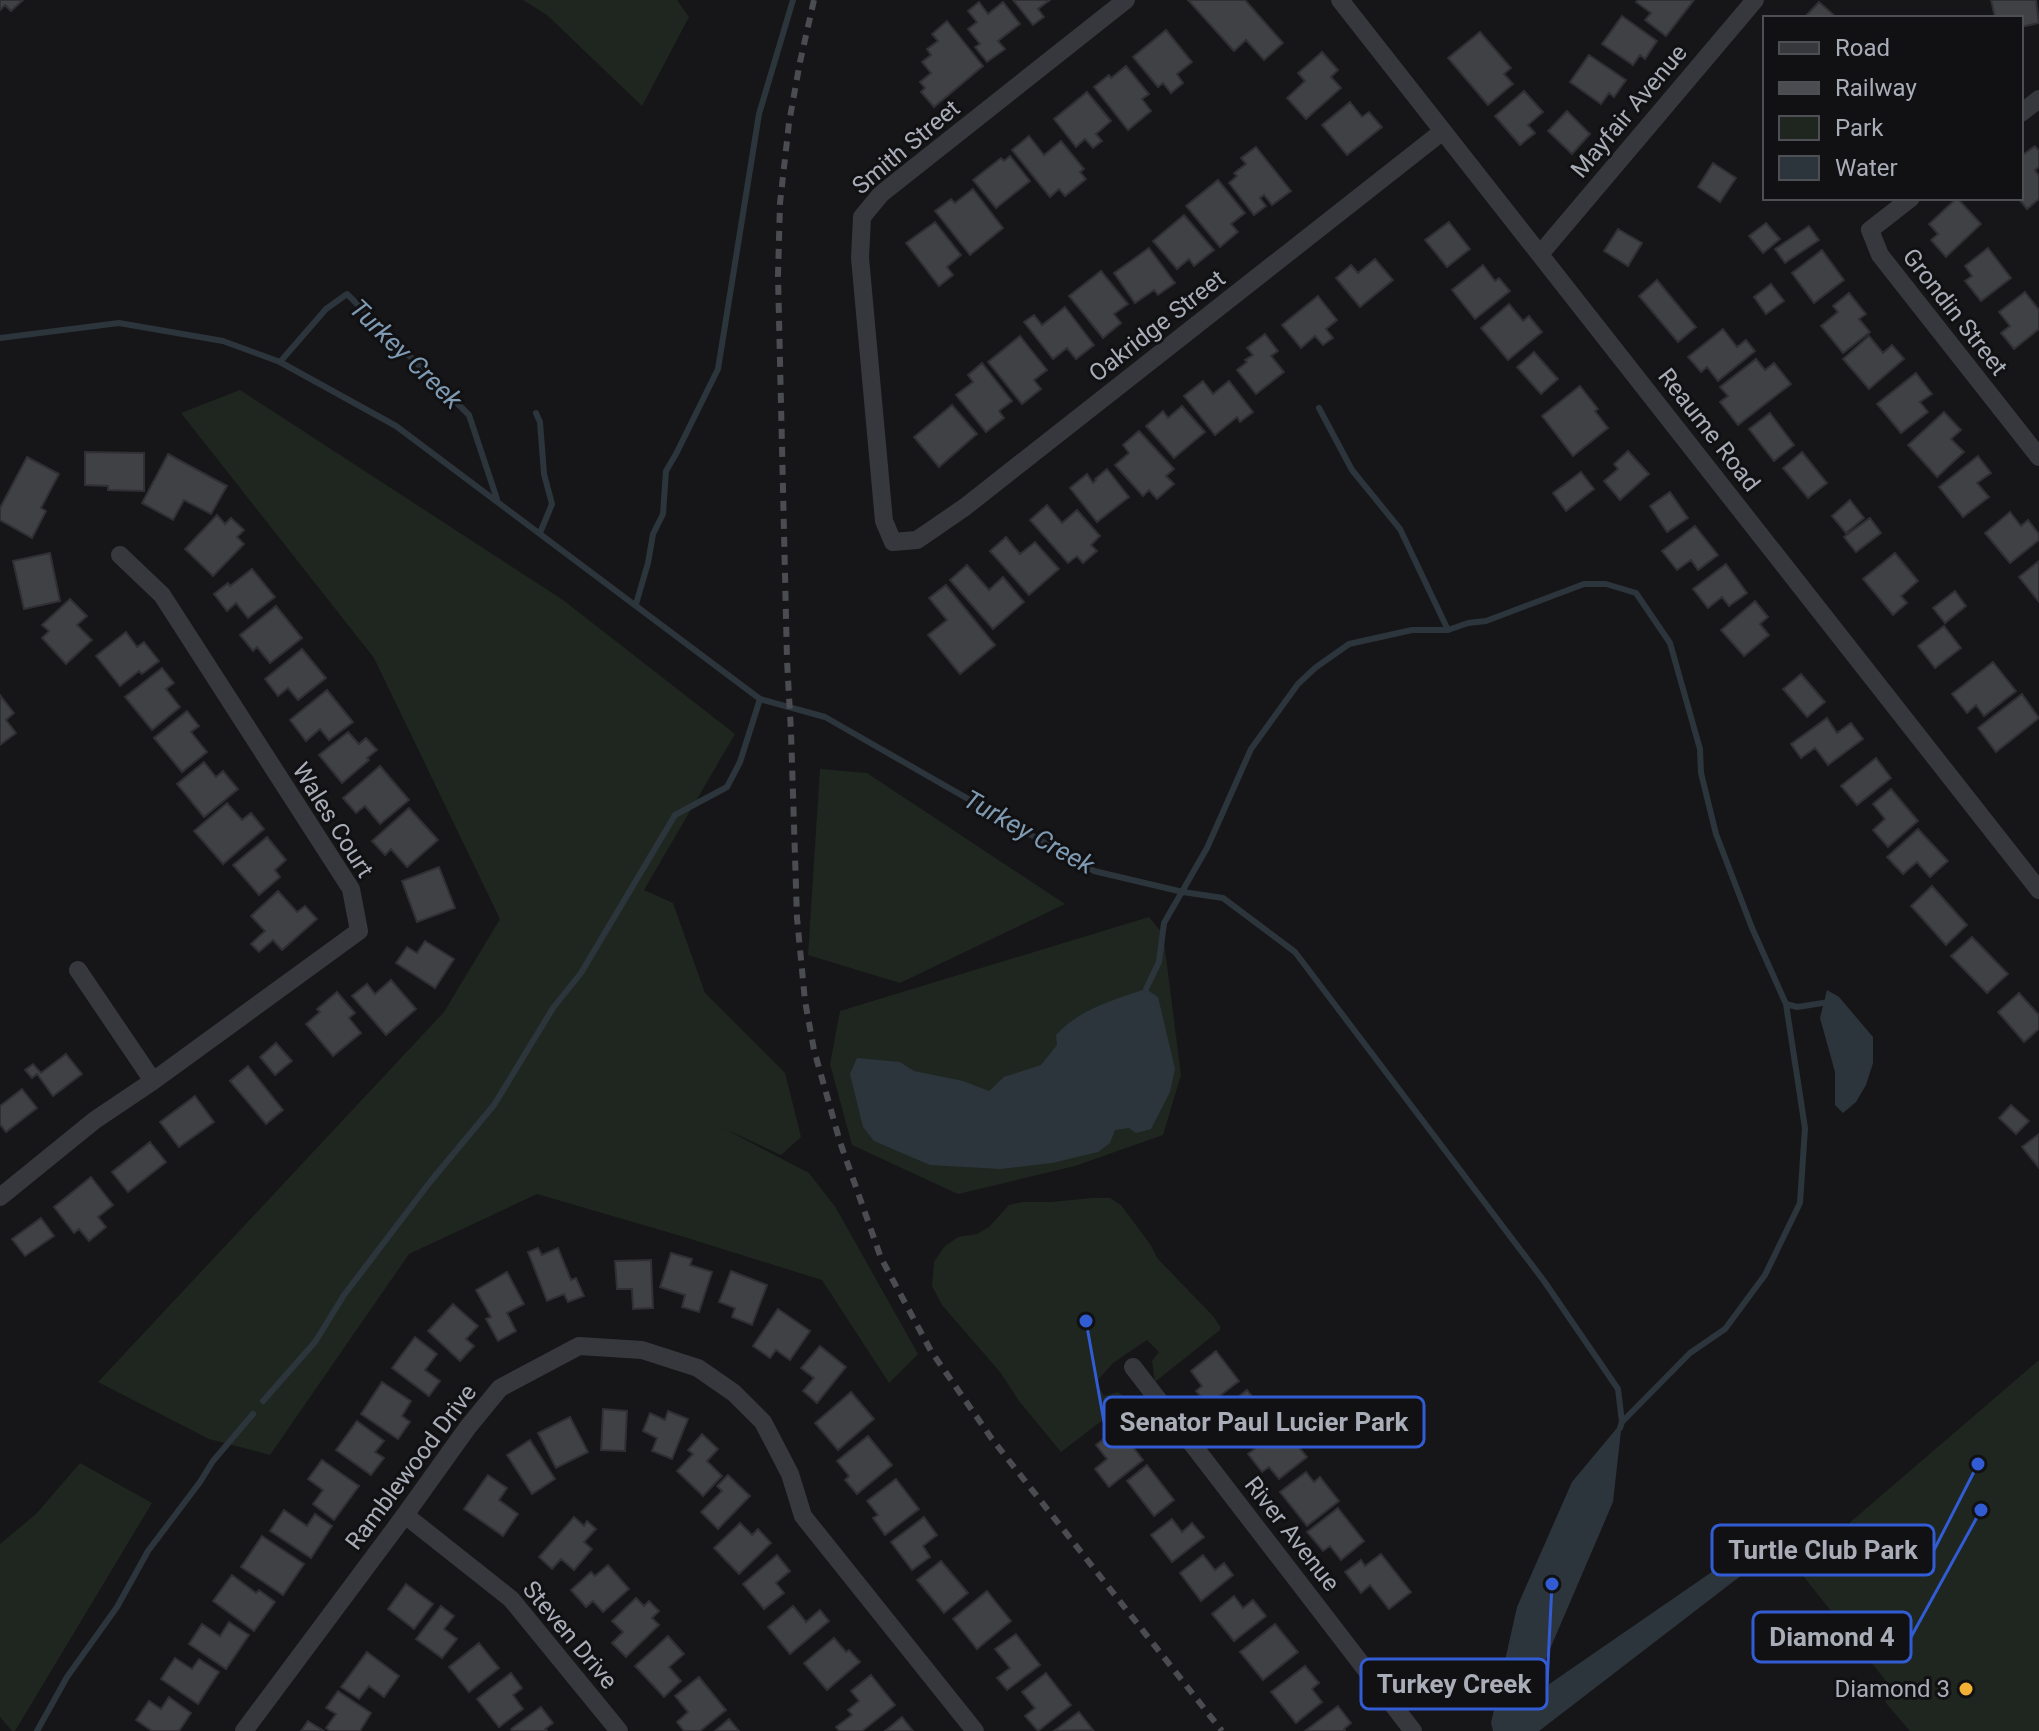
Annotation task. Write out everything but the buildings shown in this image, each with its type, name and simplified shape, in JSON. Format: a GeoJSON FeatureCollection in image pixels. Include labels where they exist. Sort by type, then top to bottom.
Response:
{"type":"FeatureCollection","features":[{"type":"Feature","properties":{"kind":"street","name":"Smith Street"},"geometry":{"type":"LineString","coordinates":[[893,542],[884,521],[860,258],[862,217],[881,194],[1126,0]]}},
{"type":"Feature","properties":{"kind":"street","name":"Reaume Road"},"geometry":{"type":"LineString","coordinates":[[1340,0],[2039,890]]}},
{"type":"Feature","properties":{"kind":"street","name":"Mayfair Avenue"},"geometry":{"type":"LineString","coordinates":[[1541,253],[1755,0]]}},
{"type":"Feature","properties":{"kind":"street"},"geometry":{"type":"LineString","coordinates":[[2023,111],[2039,99]]}},
{"type":"Feature","properties":{"kind":"street","name":"Oakridge Street"},"geometry":{"type":"LineString","coordinates":[[893,542],[917,540],[965,507],[1443,131]]}},
{"type":"Feature","properties":{"kind":"street","name":"Grondin Street"},"geometry":{"type":"LineString","coordinates":[[1908,200],[1870,230],[1880,255],[2039,457]]}},
{"type":"Feature","properties":{"kind":"street","name":"Wales Court"},"geometry":{"type":"LineString","coordinates":[[0,1197],[95,1120],[359,931],[351,889],[162,595],[120,555]]}},
{"type":"Feature","properties":{"kind":"street"},"geometry":{"type":"LineString","coordinates":[[78,970],[153,1081]]}},
{"type":"Feature","properties":{"kind":"street","name":"Ramblewood Drive"},"geometry":{"type":"LineString","coordinates":[[244,1731],[500,1388],[579,1346],[642,1350],[698,1368],[734,1393],[763,1422],[790,1474],[803,1516],[975,1731]]}},
{"type":"Feature","properties":{"kind":"street","name":"River Avenue"},"geometry":{"type":"LineString","coordinates":[[1133,1367],[1413,1731]]}},
{"type":"Feature","properties":{"kind":"street","name":"Steven Drive"},"geometry":{"type":"LineString","coordinates":[[405,1515],[511,1599],[616,1730]]}},
{"type":"Feature","properties":{"kind":"green space"},"geometry":{"type":"Polygon","coordinates":[[[523,0],[677,0],[689,17],[642,106],[547,15],[523,0]]]}},
{"type":"Feature","properties":{"kind":"green space"},"geometry":{"type":"Polygon","coordinates":[[[240,390],[563,600],[735,734],[644,890],[673,903],[705,993],[785,1073],[801,1137],[781,1155],[723,1128],[809,1173],[836,1208],[918,1354],[889,1383],[822,1280],[537,1194],[409,1254],[270,1455],[209,1439],[98,1382],[444,1012],[500,919],[374,658],[181,413],[240,390]]]}},
{"type":"Feature","properties":{"kind":"green space"},"geometry":{"type":"Polygon","coordinates":[[[820,769],[867,773],[1065,904],[900,983],[808,955],[820,769]]]}},
{"type":"Feature","properties":{"kind":"green space"},"geometry":{"type":"Polygon","coordinates":[[[1149,917],[1163,934],[1181,1075],[1163,1135],[1075,1166],[958,1194],[852,1145],[830,1064],[840,1011],[1149,917]]]}},
{"type":"Feature","properties":{"kind":"green space"},"geometry":{"type":"Polygon","coordinates":[[[1110,1198],[1121,1205],[1158,1259],[1213,1316],[1220,1330],[1155,1382],[1152,1361],[1159,1352],[1147,1340],[1113,1363],[1096,1382],[1104,1396],[1118,1392],[1129,1400],[1061,1452],[1019,1401],[1000,1372],[942,1305],[932,1286],[934,1262],[944,1247],[958,1237],[977,1234],[989,1227],[1009,1205],[1110,1198]]]}},
{"type":"Feature","properties":{"kind":"green space"},"geometry":{"type":"Polygon","coordinates":[[[2039,1360],[2039,1731],[1910,1731],[1885,1702],[1893,1690],[1797,1568],[2039,1360]]]}},
{"type":"Feature","properties":{"kind":"green space"},"geometry":{"type":"Polygon","coordinates":[[[80,1463],[152,1503],[15,1731],[12,1731],[0,1717],[0,1544],[36,1514],[80,1463]]]}},
{"type":"Feature","properties":{"kind":"water"},"geometry":{"type":"Polygon","coordinates":[[[1146,989],[1158,997],[1175,1069],[1170,1092],[1151,1129],[1136,1133],[1129,1128],[1115,1130],[1110,1143],[1098,1152],[1052,1163],[1000,1169],[930,1165],[874,1141],[863,1127],[850,1074],[857,1058],[900,1062],[914,1071],[963,1081],[989,1091],[1004,1077],[1041,1065],[1057,1045],[1056,1035],[1075,1019],[1098,1006],[1146,989]]]}},
{"type":"Feature","properties":{"kind":"water"},"geometry":{"type":"Polygon","coordinates":[[[1827,990],[1839,997],[1873,1037],[1873,1063],[1866,1085],[1856,1102],[1843,1113],[1835,1105],[1835,1072],[1820,1018],[1827,990]]]}},
{"type":"Feature","properties":{"kind":"water"},"geometry":{"type":"Polygon","coordinates":[[[1622,1422],[1613,1502],[1529,1698],[1735,1556],[1760,1561],[1539,1731],[1493,1731],[1491,1723],[1517,1607],[1572,1482],[1622,1422]]]}},
{"type":"Feature","properties":{"kind":"waterway"},"geometry":{"type":"LineString","coordinates":[[636,604],[653,534],[663,514],[666,471],[718,369],[759,114],[793,0]]}},
{"type":"Feature","properties":{"kind":"waterway","name":"Turkey Creek"},"geometry":{"type":"LineString","coordinates":[[280,362],[326,309],[347,294],[469,415],[497,499]]}},
{"type":"Feature","properties":{"kind":"waterway","name":"Turkey Creek"},"geometry":{"type":"LineString","coordinates":[[0,338],[119,323],[223,341],[280,362],[396,426],[760,699],[825,717],[1094,871],[1223,898],[1295,952],[1544,1281],[1618,1389],[1620,1428]]}},
{"type":"Feature","properties":{"kind":"waterway"},"geometry":{"type":"LineString","coordinates":[[1319,408],[1352,470],[1400,529],[1448,630]]}},
{"type":"Feature","properties":{"kind":"waterway"},"geometry":{"type":"LineString","coordinates":[[536,413],[540,422],[544,474],[552,504],[540,533]]}},
{"type":"Feature","properties":{"kind":"waterway"},"geometry":{"type":"LineString","coordinates":[[1146,989],[1159,962],[1164,923],[1207,848],[1251,749],[1298,684],[1315,668],[1349,644],[1412,630],[1448,630],[1486,621],[1584,584],[1606,584],[1636,593],[1670,643],[1700,749],[1701,773],[1716,834],[1752,928],[1786,1004],[1805,1128],[1800,1203],[1765,1275],[1725,1329],[1690,1353],[1622,1422]]}},
{"type":"Feature","properties":{"kind":"waterway"},"geometry":{"type":"LineString","coordinates":[[263,1401],[315,1342],[344,1295],[430,1182],[494,1105],[553,1008],[581,973],[675,815],[727,787],[740,762],[760,699]]}},
{"type":"Feature","properties":{"kind":"waterway"},"geometry":{"type":"LineString","coordinates":[[1786,1004],[1797,1007],[1823,1003]]}},
{"type":"Feature","properties":{"kind":"waterway"},"geometry":{"type":"LineString","coordinates":[[37,1731],[67,1677],[117,1607],[148,1551],[213,1461],[253,1414]]}},
{"type":"Feature","properties":{"kind":"railway"},"geometry":{"type":"LineString","coordinates":[[814,0],[789,123],[780,203],[778,276],[797,918],[805,1001],[814,1050],[840,1142],[881,1258],[931,1351],[992,1439],[1222,1731]]}},
{"type":"Feature","properties":{"kind":"place","name":"Senator Paul Lucier Park"},"geometry":{"type":"Point","coordinates":[1086,1321]}},
{"type":"Feature","properties":{"kind":"place","name":"Turtle Club Park"},"geometry":{"type":"Point","coordinates":[1978,1464]}},
{"type":"Feature","properties":{"kind":"place","name":"Diamond 4"},"geometry":{"type":"Point","coordinates":[1981,1510]}},
{"type":"Feature","properties":{"kind":"place","name":"Turkey Creek"},"geometry":{"type":"Point","coordinates":[1552,1584]}},
{"type":"Feature","properties":{"kind":"place","name":"Diamond 3"},"geometry":{"type":"Point","coordinates":[1966,1689]}}]}
